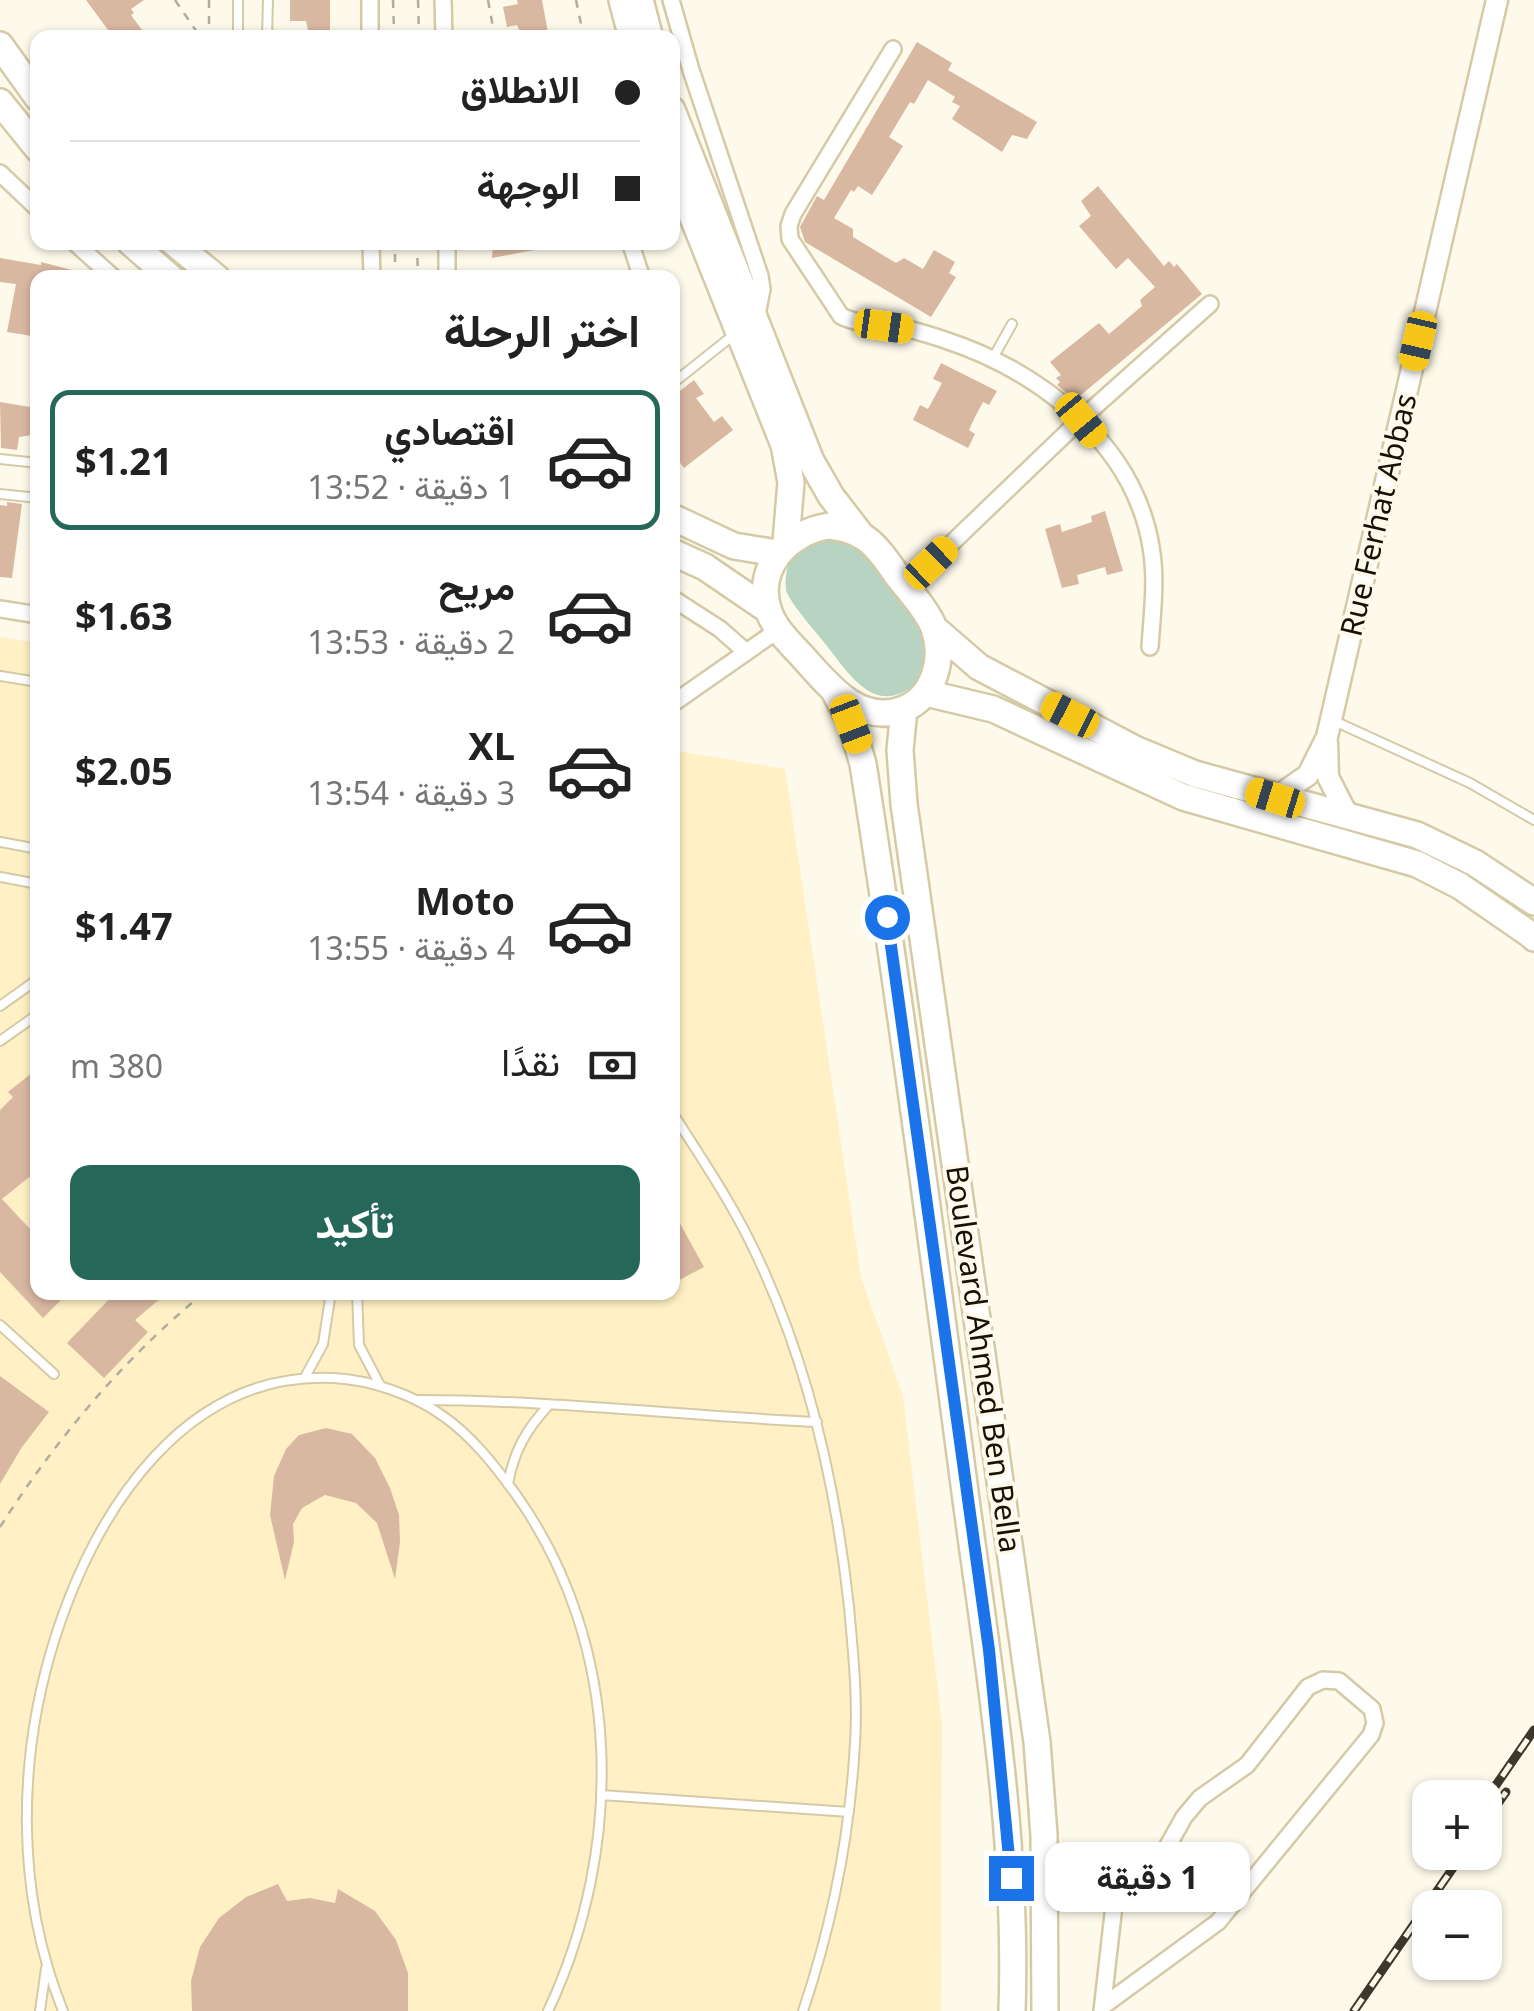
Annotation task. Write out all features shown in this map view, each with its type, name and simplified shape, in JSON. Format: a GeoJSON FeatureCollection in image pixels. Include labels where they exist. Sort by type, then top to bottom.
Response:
{"type":"FeatureCollection","features":[{"type":"Feature","properties":{"kind":"main road"},"geometry":{"type":"LineString","coordinates":[[622,0],[630,30]]}},
{"type":"Feature","properties":{"kind":"main road"},"geometry":{"type":"LineString","coordinates":[[640,0],[648,30]]}},
{"type":"Feature","properties":{"kind":"main road"},"geometry":{"type":"LineString","coordinates":[[0,46],[30,87]]}},
{"type":"Feature","properties":{"kind":"main road"},"geometry":{"type":"LineString","coordinates":[[0,102],[30,139]]}},
{"type":"Feature","properties":{"kind":"main road"},"geometry":{"type":"LineString","coordinates":[[680,133],[748,324],[788,461],[791,498],[782,548],[766,588],[773,620]]}},
{"type":"Feature","properties":{"kind":"main road"},"geometry":{"type":"LineString","coordinates":[[680,182],[831,496],[861,535],[875,545],[934,628],[979,667],[1135,748],[1196,774],[1418,835],[1475,863],[1534,902]]}},
{"type":"Feature","properties":{"kind":"main road"},"geometry":{"type":"LineString","coordinates":[[139,250],[163,270]]}},
{"type":"Feature","properties":{"kind":"main road"},"geometry":{"type":"LineString","coordinates":[[183,250],[207,270]]}},
{"type":"Feature","properties":{"kind":"main road"},"geometry":{"type":"LineString","coordinates":[[680,521],[734,546],[782,548],[812,528],[829,526],[861,535]]}},
{"type":"Feature","properties":{"kind":"main road"},"geometry":{"type":"LineString","coordinates":[[680,556],[706,567],[773,620],[834,692],[865,710],[904,709],[926,693],[938,665],[934,628]]}},
{"type":"Feature","properties":{"kind":"main road","name":"Boulevard Ahmed Ben Bella"},"geometry":{"type":"LineString","coordinates":[[834,692],[851,724],[863,764],[911,1070],[989,1650],[1010,1840],[1012,2011]]}},
{"type":"Feature","properties":{"kind":"main road"},"geometry":{"type":"LineString","coordinates":[[926,693],[993,709],[1183,798],[1417,864],[1460,886],[1533,937]]}},
{"type":"Feature","properties":{"kind":"main road","name":"Boulevard Ahmed Ben Bella"},"geometry":{"type":"LineString","coordinates":[[904,709],[900,750],[904,804],[1037,1742],[1044,1835],[1046,2011]]}},
{"type":"Feature","properties":{"kind":"street"},"geometry":{"type":"LineString","coordinates":[[370,0],[370,30]]}},
{"type":"Feature","properties":{"kind":"street"},"geometry":{"type":"LineString","coordinates":[[443,0],[444,30]]}},
{"type":"Feature","properties":{"kind":"street"},"geometry":{"type":"LineString","coordinates":[[671,0],[680,30]]}},
{"type":"Feature","properties":{"kind":"street","name":"Rue Ferhat Abbas"},"geometry":{"type":"LineString","coordinates":[[1348,816],[1328,777],[1330,728],[1496,0]]}},
{"type":"Feature","properties":{"kind":"street"},"geometry":{"type":"LineString","coordinates":[[680,32],[760,276],[762,288],[748,324]]}},
{"type":"Feature","properties":{"kind":"street"},"geometry":{"type":"LineString","coordinates":[[893,49],[792,214],[790,239],[840,316],[909,329],[993,358],[1044,388],[1081,420],[1119,465],[1137,498],[1154,579],[1150,646]]}},
{"type":"Feature","properties":{"kind":"street"},"geometry":{"type":"LineString","coordinates":[[0,173],[30,201]]}},
{"type":"Feature","properties":{"kind":"street"},"geometry":{"type":"LineString","coordinates":[[82,250],[101,270]]}},
{"type":"Feature","properties":{"kind":"street"},"geometry":{"type":"LineString","coordinates":[[906,587],[1210,304]]}},
{"type":"Feature","properties":{"kind":"street"},"geometry":{"type":"LineString","coordinates":[[680,603],[745,651]]}},
{"type":"Feature","properties":{"kind":"street"},"geometry":{"type":"LineString","coordinates":[[0,609],[30,614]]}},
{"type":"Feature","properties":{"kind":"street"},"geometry":{"type":"LineString","coordinates":[[680,698],[745,651],[773,620]]}},
{"type":"Feature","properties":{"kind":"street","name":"Rue Ferhat Abbas"},"geometry":{"type":"LineString","coordinates":[[1275,798],[1308,775],[1330,728]]}},
{"type":"Feature","properties":{"kind":"street"},"geometry":{"type":"LineString","coordinates":[[1103,2009],[1218,1922],[1371,1734],[1375,1716],[1368,1703],[1339,1681],[1323,1680],[1308,1686],[1247,1765],[1192,1807],[1147,1883],[1114,1900]]}},
{"type":"Feature","properties":{"kind":"street"},"geometry":{"type":"LineString","coordinates":[[1103,2009],[1118,1870]]}},
{"type":"Feature","properties":{"kind":"lane"},"geometry":{"type":"LineString","coordinates":[[238,0],[238,30]]}},
{"type":"Feature","properties":{"kind":"lane"},"geometry":{"type":"LineString","coordinates":[[268,0],[268,30]]}},
{"type":"Feature","properties":{"kind":"lane"},"geometry":{"type":"LineString","coordinates":[[680,378],[748,324]]}},
{"type":"Feature","properties":{"kind":"lane"},"geometry":{"type":"LineString","coordinates":[[993,358],[1012,324]]}},
{"type":"Feature","properties":{"kind":"lane"},"geometry":{"type":"LineString","coordinates":[[0,459],[30,462]]}},
{"type":"Feature","properties":{"kind":"lane"},"geometry":{"type":"LineString","coordinates":[[0,494],[30,497]]}},
{"type":"Feature","properties":{"kind":"lane"},"geometry":{"type":"LineString","coordinates":[[0,676],[30,681]]}},
{"type":"Feature","properties":{"kind":"lane"},"geometry":{"type":"LineString","coordinates":[[1330,728],[1470,784],[1534,820]]}},
{"type":"Feature","properties":{"kind":"lane"},"geometry":{"type":"LineString","coordinates":[[0,842],[30,848]]}},
{"type":"Feature","properties":{"kind":"lane"},"geometry":{"type":"LineString","coordinates":[[0,878],[30,883]]}},
{"type":"Feature","properties":{"kind":"lane"},"geometry":{"type":"LineString","coordinates":[[0,1006],[30,985]]}},
{"type":"Feature","properties":{"kind":"lane"},"geometry":{"type":"LineString","coordinates":[[0,1042],[30,1020]]}},
{"type":"Feature","properties":{"kind":"lane"},"geometry":{"type":"LineString","coordinates":[[680,1125],[757,1255],[790,1336],[817,1422],[840,1533],[854,1663],[856,1740],[849,1812],[823,1946],[803,2011]]}},
{"type":"Feature","properties":{"kind":"lane"},"geometry":{"type":"LineString","coordinates":[[305,1377],[324,1344],[330,1300]]}},
{"type":"Feature","properties":{"kind":"lane"},"geometry":{"type":"LineString","coordinates":[[357,1300],[360,1345],[368,1368],[383,1388]]}},
{"type":"Feature","properties":{"kind":"lane"},"geometry":{"type":"LineString","coordinates":[[0,1326],[54,1374]]}},
{"type":"Feature","properties":{"kind":"lane"},"geometry":{"type":"LineString","coordinates":[[64,2011],[47,1963],[31,1878],[27,1792],[41,1690],[73,1591],[104,1526],[124,1495],[173,1438],[201,1414],[240,1392],[305,1377],[344,1378],[419,1400],[817,1422]]}},
{"type":"Feature","properties":{"kind":"lane"},"geometry":{"type":"LineString","coordinates":[[419,1400],[466,1435],[508,1484],[542,1534],[578,1617],[598,1705],[601,1795],[590,1889],[564,1978],[548,2011]]}},
{"type":"Feature","properties":{"kind":"lane"},"geometry":{"type":"LineString","coordinates":[[508,1484],[516,1448],[548,1406]]}},
{"type":"Feature","properties":{"kind":"lane"},"geometry":{"type":"LineString","coordinates":[[601,1795],[849,1812]]}},
{"type":"Feature","properties":{"kind":"lane"},"geometry":{"type":"LineString","coordinates":[[40,2011],[47,1963]]}},
{"type":"Feature","properties":{"kind":"path"},"geometry":{"type":"LineString","coordinates":[[176,0],[197,30]]}},
{"type":"Feature","properties":{"kind":"path"},"geometry":{"type":"LineString","coordinates":[[208,30],[209,0]]}},
{"type":"Feature","properties":{"kind":"path"},"geometry":{"type":"LineString","coordinates":[[394,0],[394,30]]}},
{"type":"Feature","properties":{"kind":"path"},"geometry":{"type":"LineString","coordinates":[[418,0],[419,30]]}},
{"type":"Feature","properties":{"kind":"path"},"geometry":{"type":"LineString","coordinates":[[488,0],[494,30]]}},
{"type":"Feature","properties":{"kind":"path"},"geometry":{"type":"LineString","coordinates":[[576,0],[582,30]]}},
{"type":"Feature","properties":{"kind":"path"},"geometry":{"type":"LineString","coordinates":[[0,1527],[80,1414],[145,1345],[196,1300]]}},
{"type":"Feature","properties":{"kind":"shaded area"},"geometry":{"type":"Polygon","coordinates":[[[0,637],[30,642],[30,1300],[680,1300],[680,751],[785,769],[861,1277],[903,1396],[942,1724],[941,2011],[0,2011],[0,637]]]}},
{"type":"Feature","properties":{"kind":"green space"},"geometry":{"type":"Polygon","coordinates":[[[834,537],[854,543],[926,621],[926,675],[909,689],[880,696],[868,691],[845,670],[786,591],[788,568],[796,552],[834,537]]]}},
{"type":"Feature","properties":{"kind":"building"},"geometry":{"type":"Polygon","coordinates":[[[86,0],[144,0],[131,9],[142,30],[108,30],[86,0]]]}},
{"type":"Feature","properties":{"kind":"building"},"geometry":{"type":"Polygon","coordinates":[[[290,0],[330,0],[330,30],[308,30],[306,21],[290,21],[290,0]]]}},
{"type":"Feature","properties":{"kind":"building"},"geometry":{"type":"Polygon","coordinates":[[[517,0],[542,0],[548,30],[507,27],[503,7],[518,4],[517,0]]]}},
{"type":"Feature","properties":{"kind":"building"},"geometry":{"type":"Polygon","coordinates":[[[917,42],[952,63],[948,70],[1037,122],[1027,139],[1012,135],[1002,152],[952,119],[960,106],[952,102],[955,97],[928,80],[889,137],[903,146],[872,195],[858,186],[854,192],[851,190],[834,218],[853,229],[853,237],[896,263],[904,258],[923,269],[934,250],[955,262],[949,273],[956,277],[931,317],[805,242],[800,227],[817,196],[824,200],[917,42]]]}},
{"type":"Feature","properties":{"kind":"building"},"geometry":{"type":"Polygon","coordinates":[[[1098,186],[1164,266],[1169,261],[1174,267],[1177,264],[1202,294],[1075,400],[1057,385],[1060,382],[1056,378],[1061,375],[1050,362],[1099,323],[1109,334],[1142,306],[1140,300],[1155,287],[1128,258],[1116,269],[1079,226],[1091,216],[1081,201],[1098,186]]]}},
{"type":"Feature","properties":{"kind":"building"},"geometry":{"type":"Polygon","coordinates":[[[492,250],[534,250],[492,258],[492,250]]]}},
{"type":"Feature","properties":{"kind":"building"},"geometry":{"type":"Polygon","coordinates":[[[0,258],[72,270],[30,270],[30,336],[7,332],[16,284],[0,282],[0,258]]]}},
{"type":"Feature","properties":{"kind":"building"},"geometry":{"type":"Polygon","coordinates":[[[941,363],[997,391],[989,405],[983,402],[975,417],[969,430],[975,434],[968,448],[913,420],[920,405],[928,409],[942,383],[933,379],[941,363]]]}},
{"type":"Feature","properties":{"kind":"building"},"geometry":{"type":"Polygon","coordinates":[[[694,380],[704,394],[696,398],[714,422],[722,416],[733,430],[684,468],[680,463],[680,391],[694,380]]]}},
{"type":"Feature","properties":{"kind":"building"},"geometry":{"type":"Polygon","coordinates":[[[0,402],[30,407],[30,435],[19,437],[17,450],[1,448],[0,402]]]}},
{"type":"Feature","properties":{"kind":"building"},"geometry":{"type":"Polygon","coordinates":[[[7,502],[22,504],[12,578],[0,577],[0,505],[7,506],[7,502]]]}},
{"type":"Feature","properties":{"kind":"building"},"geometry":{"type":"Polygon","coordinates":[[[1105,511],[1123,571],[1107,575],[1105,567],[1077,575],[1079,584],[1062,588],[1045,529],[1060,524],[1062,532],[1092,522],[1091,516],[1105,511]]]}},
{"type":"Feature","properties":{"kind":"building"},"geometry":{"type":"Polygon","coordinates":[[[30,1074],[30,1176],[2,1199],[30,1229],[30,1300],[61,1300],[43,1318],[0,1272],[0,1110],[13,1097],[8,1092],[30,1074]]]}},
{"type":"Feature","properties":{"kind":"building"},"geometry":{"type":"Polygon","coordinates":[[[680,1224],[704,1267],[680,1280],[680,1224]]]}},
{"type":"Feature","properties":{"kind":"building"},"geometry":{"type":"Polygon","coordinates":[[[108,1300],[159,1300],[135,1320],[148,1332],[104,1378],[67,1343],[108,1300]]]}},
{"type":"Feature","properties":{"kind":"building"},"geometry":{"type":"Polygon","coordinates":[[[0,1376],[49,1412],[0,1484],[0,1376]]]}},
{"type":"Feature","properties":{"kind":"building"},"geometry":{"type":"Polygon","coordinates":[[[326,1428],[352,1434],[375,1458],[390,1488],[399,1515],[395,1579],[377,1523],[356,1503],[325,1495],[302,1508],[293,1524],[294,1542],[285,1580],[270,1515],[274,1476],[286,1449],[299,1435],[326,1428]]]}},
{"type":"Feature","properties":{"kind":"building"},"geometry":{"type":"Polygon","coordinates":[[[278,1884],[287,1901],[310,1898],[335,1903],[338,1889],[375,1911],[396,1940],[408,1973],[408,2011],[192,2011],[191,1981],[200,1947],[219,1918],[246,1897],[278,1884]]]}},
{"type":"Feature","properties":{"kind":"railway"},"geometry":{"type":"LineString","coordinates":[[1499,1780],[1534,1730]]}},
{"type":"Feature","properties":{"kind":"railway"},"geometry":{"type":"LineString","coordinates":[[1502,1798],[1506,1792]]}},
{"type":"Feature","properties":{"kind":"railway"},"geometry":{"type":"LineString","coordinates":[[1354,2011],[1452,1870]]}},
{"type":"Feature","properties":{"kind":"route"},"geometry":{"type":"LineString","coordinates":[[887,917],[989,1650],[1011,1878]]}}]}
